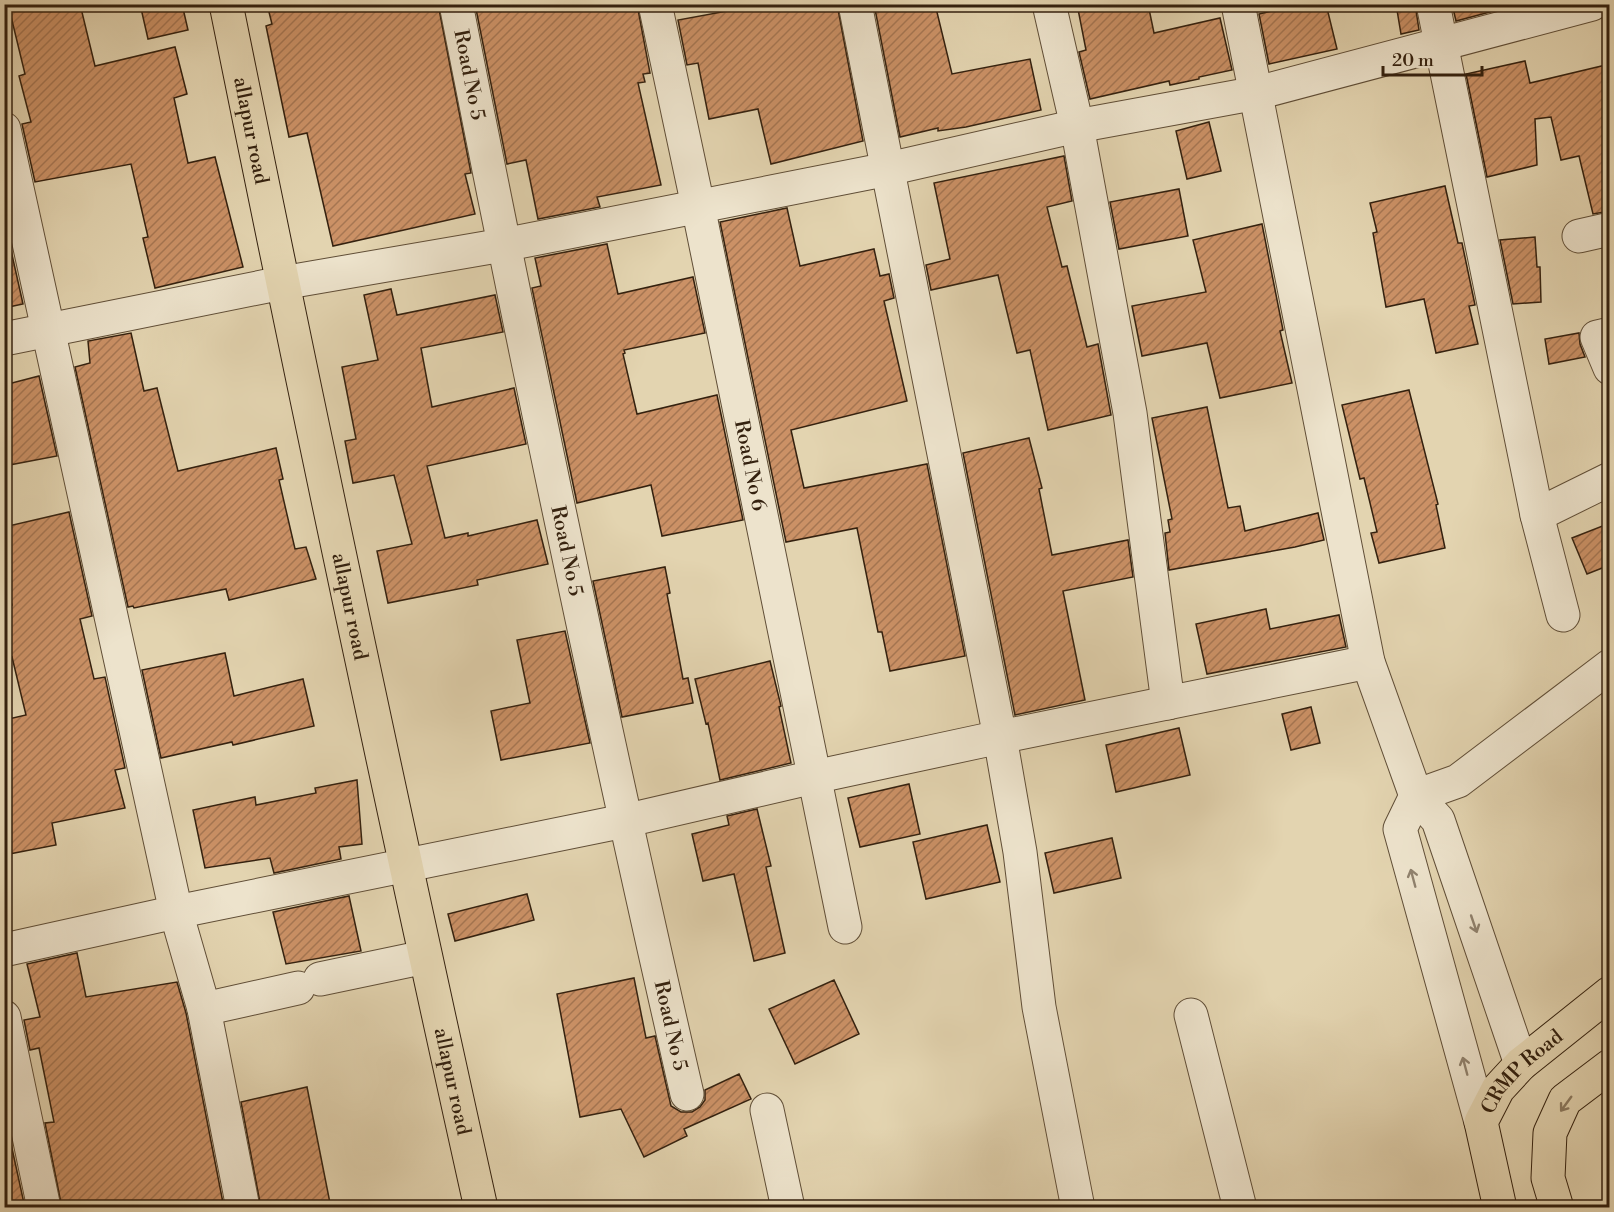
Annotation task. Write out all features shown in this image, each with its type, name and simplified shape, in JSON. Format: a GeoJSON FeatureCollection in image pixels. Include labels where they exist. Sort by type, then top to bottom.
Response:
{"type":"FeatureCollection","features":[{"type":"Feature","properties":{"kind":"main road","name":"allapur road"},"geometry":{"type":"LineString","coordinates":[[226,4],[282,283],[425,957],[481,1208]]}},
{"type":"Feature","properties":{"kind":"main road","name":"CRMP Road"},"geometry":{"type":"LineString","coordinates":[[1500,1208],[1481,1122],[1498,1089],[1521,1064],[1610,993]]}},
{"type":"Feature","properties":{"kind":"main road"},"geometry":{"type":"LineString","coordinates":[[1557,1208],[1548,1178],[1550,1133],[1565,1101],[1610,1066]]}},
{"type":"Feature","properties":{"kind":"street","name":"Road No 5"},"geometry":{"type":"LineString","coordinates":[[456,4],[503,245],[624,821],[687,1094]]}},
{"type":"Feature","properties":{"kind":"street","name":"Road No 6"},"geometry":{"type":"LineString","coordinates":[[655,4],[845,927]]}},
{"type":"Feature","properties":{"kind":"street"},"geometry":{"type":"LineString","coordinates":[[855,4],[1000,737],[1020,852],[1039,1007],[1078,1208]]}},
{"type":"Feature","properties":{"kind":"street"},"geometry":{"type":"LineString","coordinates":[[1049,4],[1077,126],[1130,413],[1168,703]]}},
{"type":"Feature","properties":{"kind":"street"},"geometry":{"type":"LineString","coordinates":[[1238,4],[1368,662],[1416,796],[1438,820],[1521,1064]]}},
{"type":"Feature","properties":{"kind":"street"},"geometry":{"type":"LineString","coordinates":[[1433,4],[1538,514],[1563,615]]}},
{"type":"Feature","properties":{"kind":"street"},"geometry":{"type":"LineString","coordinates":[[4,339],[282,283],[503,245],[888,169],[1077,126],[1257,93],[1592,4]]}},
{"type":"Feature","properties":{"kind":"street"},"geometry":{"type":"LineString","coordinates":[[4,129],[176,912],[204,1009],[243,1208]]}},
{"type":"Feature","properties":{"kind":"street"},"geometry":{"type":"LineString","coordinates":[[1610,334],[1597,337],[1610,368]]}},
{"type":"Feature","properties":{"kind":"street"},"geometry":{"type":"LineString","coordinates":[[1538,514],[1610,478]]}},
{"type":"Feature","properties":{"kind":"street"},"geometry":{"type":"LineString","coordinates":[[4,950],[176,912],[624,821],[1000,737],[1368,662]]}},
{"type":"Feature","properties":{"kind":"street"},"geometry":{"type":"LineString","coordinates":[[1481,1122],[1400,829],[1416,796],[1458,782],[1610,666]]}},
{"type":"Feature","properties":{"kind":"street"},"geometry":{"type":"LineString","coordinates":[[204,1009],[425,957]]}},
{"type":"Feature","properties":{"kind":"street"},"geometry":{"type":"LineString","coordinates":[[1191,1015],[1240,1208]]}},
{"type":"Feature","properties":{"kind":"street"},"geometry":{"type":"LineString","coordinates":[[4,1017],[44,1208]]}},
{"type":"Feature","properties":{"kind":"street"},"geometry":{"type":"LineString","coordinates":[[767,1110],[788,1208]]}},
{"type":"Feature","properties":{"kind":"building"},"geometry":{"type":"Polygon","coordinates":[[[8,4],[80,4],[95,66],[175,47],[187,94],[174,98],[188,163],[215,157],[243,267],[155,288],[143,238],[148,237],[131,164],[35,182],[22,124],[31,122],[19,76],[25,74],[8,4]]]}},
{"type":"Feature","properties":{"kind":"building"},"geometry":{"type":"Polygon","coordinates":[[[140,4],[182,4],[188,30],[148,39],[140,4]]]}},
{"type":"Feature","properties":{"kind":"building"},"geometry":{"type":"Polygon","coordinates":[[[267,4],[438,4],[471,173],[465,174],[475,214],[333,246],[307,133],[289,137],[266,26],[272,24],[267,4]]]}},
{"type":"Feature","properties":{"kind":"building"},"geometry":{"type":"Polygon","coordinates":[[[475,4],[637,4],[650,73],[643,74],[645,82],[638,83],[661,185],[597,197],[600,207],[538,219],[526,160],[507,164],[475,4]]]}},
{"type":"Feature","properties":{"kind":"building"},"geometry":{"type":"Polygon","coordinates":[[[765,4],[837,4],[863,141],[771,164],[758,109],[709,119],[698,63],[687,65],[678,20],[765,4]]]}},
{"type":"Feature","properties":{"kind":"building"},"geometry":{"type":"Polygon","coordinates":[[[874,4],[935,4],[952,74],[1030,59],[1041,110],[966,127],[938,131],[938,128],[900,137],[874,4]]]}},
{"type":"Feature","properties":{"kind":"building"},"geometry":{"type":"Polygon","coordinates":[[[1077,4],[1148,4],[1154,33],[1220,18],[1232,70],[1170,85],[1169,81],[1090,99],[1079,52],[1086,50],[1077,4]]]}},
{"type":"Feature","properties":{"kind":"building"},"geometry":{"type":"Polygon","coordinates":[[[1301,4],[1326,4],[1337,49],[1269,64],[1259,14],[1301,4]]]}},
{"type":"Feature","properties":{"kind":"building"},"geometry":{"type":"Polygon","coordinates":[[[1396,4],[1415,4],[1419,30],[1401,34],[1396,4]]]}},
{"type":"Feature","properties":{"kind":"building"},"geometry":{"type":"Polygon","coordinates":[[[1452,4],[1489,4],[1490,12],[1456,21],[1452,4]]]}},
{"type":"Feature","properties":{"kind":"building"},"geometry":{"type":"Polygon","coordinates":[[[1525,61],[1530,83],[1610,64],[1610,211],[1593,214],[1579,156],[1561,160],[1551,117],[1535,119],[1537,165],[1487,177],[1466,74],[1525,61]]]}},
{"type":"Feature","properties":{"kind":"building"},"geometry":{"type":"Polygon","coordinates":[[[1209,122],[1221,171],[1187,179],[1176,131],[1209,122]]]}},
{"type":"Feature","properties":{"kind":"building"},"geometry":{"type":"Polygon","coordinates":[[[1064,156],[1072,201],[1047,207],[1062,267],[1067,266],[1087,347],[1098,344],[1111,415],[1048,430],[1030,350],[1017,353],[998,275],[931,290],[926,265],[950,259],[934,183],[1064,156]]]}},
{"type":"Feature","properties":{"kind":"building"},"geometry":{"type":"Polygon","coordinates":[[[1445,186],[1458,243],[1462,243],[1475,305],[1469,306],[1478,344],[1436,353],[1424,299],[1386,307],[1373,233],[1377,232],[1370,203],[1445,186]]]}},
{"type":"Feature","properties":{"kind":"building"},"geometry":{"type":"Polygon","coordinates":[[[1179,189],[1188,236],[1119,249],[1110,202],[1179,189]]]}},
{"type":"Feature","properties":{"kind":"building"},"geometry":{"type":"Polygon","coordinates":[[[787,208],[800,266],[874,249],[880,276],[889,274],[894,298],[884,301],[907,401],[791,430],[804,488],[927,464],[965,656],[890,671],[882,632],[878,632],[857,528],[786,542],[720,222],[787,208]]]}},
{"type":"Feature","properties":{"kind":"building"},"geometry":{"type":"Polygon","coordinates":[[[4,219],[23,304],[4,308],[4,219]]]}},
{"type":"Feature","properties":{"kind":"building"},"geometry":{"type":"Polygon","coordinates":[[[1262,224],[1283,330],[1280,331],[1292,383],[1220,398],[1207,343],[1142,356],[1132,306],[1206,292],[1193,240],[1262,224]]]}},
{"type":"Feature","properties":{"kind":"building"},"geometry":{"type":"Polygon","coordinates":[[[1535,237],[1537,267],[1540,267],[1541,302],[1513,304],[1500,240],[1535,237]]]}},
{"type":"Feature","properties":{"kind":"building"},"geometry":{"type":"Polygon","coordinates":[[[607,244],[618,294],[693,277],[705,333],[624,350],[623,354],[637,414],[717,395],[743,520],[662,536],[651,485],[577,503],[532,288],[541,286],[535,258],[607,244]]]}},
{"type":"Feature","properties":{"kind":"building"},"geometry":{"type":"Polygon","coordinates":[[[391,289],[397,315],[495,295],[503,332],[421,348],[432,407],[514,388],[526,444],[427,466],[445,538],[468,533],[468,536],[537,520],[548,564],[477,580],[478,585],[388,603],[377,551],[412,544],[394,475],[353,483],[345,441],[356,439],[342,367],[378,360],[364,295],[391,289]]]}},
{"type":"Feature","properties":{"kind":"building"},"geometry":{"type":"Polygon","coordinates":[[[131,333],[144,391],[157,388],[178,471],[276,448],[283,479],[279,480],[295,549],[306,547],[316,579],[229,600],[226,589],[134,608],[133,606],[128,607],[75,367],[90,363],[88,341],[131,333]]]}},
{"type":"Feature","properties":{"kind":"building"},"geometry":{"type":"Polygon","coordinates":[[[1579,333],[1585,357],[1549,364],[1545,339],[1579,333]]]}},
{"type":"Feature","properties":{"kind":"building"},"geometry":{"type":"Polygon","coordinates":[[[39,376],[57,456],[4,466],[4,385],[39,376]]]}},
{"type":"Feature","properties":{"kind":"building"},"geometry":{"type":"Polygon","coordinates":[[[1409,390],[1438,504],[1436,505],[1445,548],[1379,563],[1371,533],[1377,532],[1364,478],[1360,479],[1342,405],[1409,390]]]}},
{"type":"Feature","properties":{"kind":"building"},"geometry":{"type":"Polygon","coordinates":[[[1207,407],[1228,508],[1240,506],[1245,531],[1318,513],[1324,540],[1169,570],[1165,533],[1170,532],[1168,520],[1172,519],[1152,418],[1207,407]]]}},
{"type":"Feature","properties":{"kind":"building"},"geometry":{"type":"Polygon","coordinates":[[[1029,438],[1042,488],[1039,489],[1052,555],[1128,540],[1133,577],[1063,591],[1085,700],[1015,715],[963,453],[1029,438]]]}},
{"type":"Feature","properties":{"kind":"building"},"geometry":{"type":"Polygon","coordinates":[[[69,512],[92,616],[80,619],[94,679],[105,677],[125,768],[115,770],[125,808],[52,823],[56,845],[4,855],[4,720],[26,715],[12,657],[4,659],[4,607],[12,605],[4,577],[4,527],[69,512]]]}},
{"type":"Feature","properties":{"kind":"building"},"geometry":{"type":"Polygon","coordinates":[[[1610,523],[1610,565],[1587,574],[1572,538],[1610,523]]]}},
{"type":"Feature","properties":{"kind":"building"},"geometry":{"type":"Polygon","coordinates":[[[665,567],[670,593],[667,594],[683,679],[688,678],[693,703],[622,717],[593,581],[665,567]]]}},
{"type":"Feature","properties":{"kind":"building"},"geometry":{"type":"Polygon","coordinates":[[[1266,609],[1270,629],[1339,615],[1346,647],[1207,674],[1196,624],[1266,609]]]}},
{"type":"Feature","properties":{"kind":"building"},"geometry":{"type":"Polygon","coordinates":[[[565,631],[590,743],[501,760],[491,711],[530,703],[517,640],[565,631]]]}},
{"type":"Feature","properties":{"kind":"building"},"geometry":{"type":"Polygon","coordinates":[[[225,653],[234,696],[303,679],[314,726],[233,745],[232,742],[161,758],[142,670],[225,653]]]}},
{"type":"Feature","properties":{"kind":"building"},"geometry":{"type":"Polygon","coordinates":[[[770,661],[791,763],[720,780],[708,723],[706,724],[695,679],[770,661]]]}},
{"type":"Feature","properties":{"kind":"building"},"geometry":{"type":"Polygon","coordinates":[[[1311,707],[1320,743],[1291,750],[1282,714],[1311,707]]]}},
{"type":"Feature","properties":{"kind":"building"},"geometry":{"type":"Polygon","coordinates":[[[1179,728],[1190,775],[1116,792],[1106,745],[1179,728]]]}},
{"type":"Feature","properties":{"kind":"building"},"geometry":{"type":"Polygon","coordinates":[[[357,780],[362,844],[339,847],[341,859],[274,873],[270,858],[205,868],[193,810],[255,797],[256,805],[316,793],[315,788],[357,780]]]}},
{"type":"Feature","properties":{"kind":"building"},"geometry":{"type":"Polygon","coordinates":[[[909,784],[920,834],[860,847],[848,798],[909,784]]]}},
{"type":"Feature","properties":{"kind":"building"},"geometry":{"type":"Polygon","coordinates":[[[757,809],[771,866],[766,867],[785,953],[754,961],[734,874],[703,881],[692,834],[729,825],[727,816],[757,809]]]}},
{"type":"Feature","properties":{"kind":"building"},"geometry":{"type":"Polygon","coordinates":[[[987,825],[1000,882],[926,899],[913,842],[987,825]]]}},
{"type":"Feature","properties":{"kind":"building"},"geometry":{"type":"Polygon","coordinates":[[[1112,838],[1121,878],[1054,893],[1045,853],[1112,838]]]}},
{"type":"Feature","properties":{"kind":"building"},"geometry":{"type":"Polygon","coordinates":[[[527,894],[534,920],[455,941],[448,914],[527,894]]]}},
{"type":"Feature","properties":{"kind":"building"},"geometry":{"type":"Polygon","coordinates":[[[349,896],[361,951],[286,964],[273,912],[349,896]]]}},
{"type":"Feature","properties":{"kind":"building"},"geometry":{"type":"Polygon","coordinates":[[[77,953],[86,997],[177,982],[186,1013],[224,1208],[62,1208],[45,1123],[54,1122],[39,1048],[30,1050],[24,1020],[40,1017],[27,964],[77,953]]]}},
{"type":"Feature","properties":{"kind":"building"},"geometry":{"type":"Polygon","coordinates":[[[634,978],[646,1038],[655,1036],[671,1106],[681,1112],[692,1112],[705,1100],[705,1090],[739,1074],[751,1099],[684,1129],[687,1136],[644,1157],[621,1109],[580,1117],[557,994],[634,978]]]}},
{"type":"Feature","properties":{"kind":"building"},"geometry":{"type":"Polygon","coordinates":[[[834,980],[859,1034],[795,1064],[769,1009],[834,980]]]}},
{"type":"Feature","properties":{"kind":"building"},"geometry":{"type":"Polygon","coordinates":[[[307,1087],[331,1208],[261,1208],[241,1102],[307,1087]]]}},
{"type":"Feature","properties":{"kind":"building"},"geometry":{"type":"Polygon","coordinates":[[[4,1130],[8,1130],[25,1208],[4,1208],[4,1130]]]}}]}
